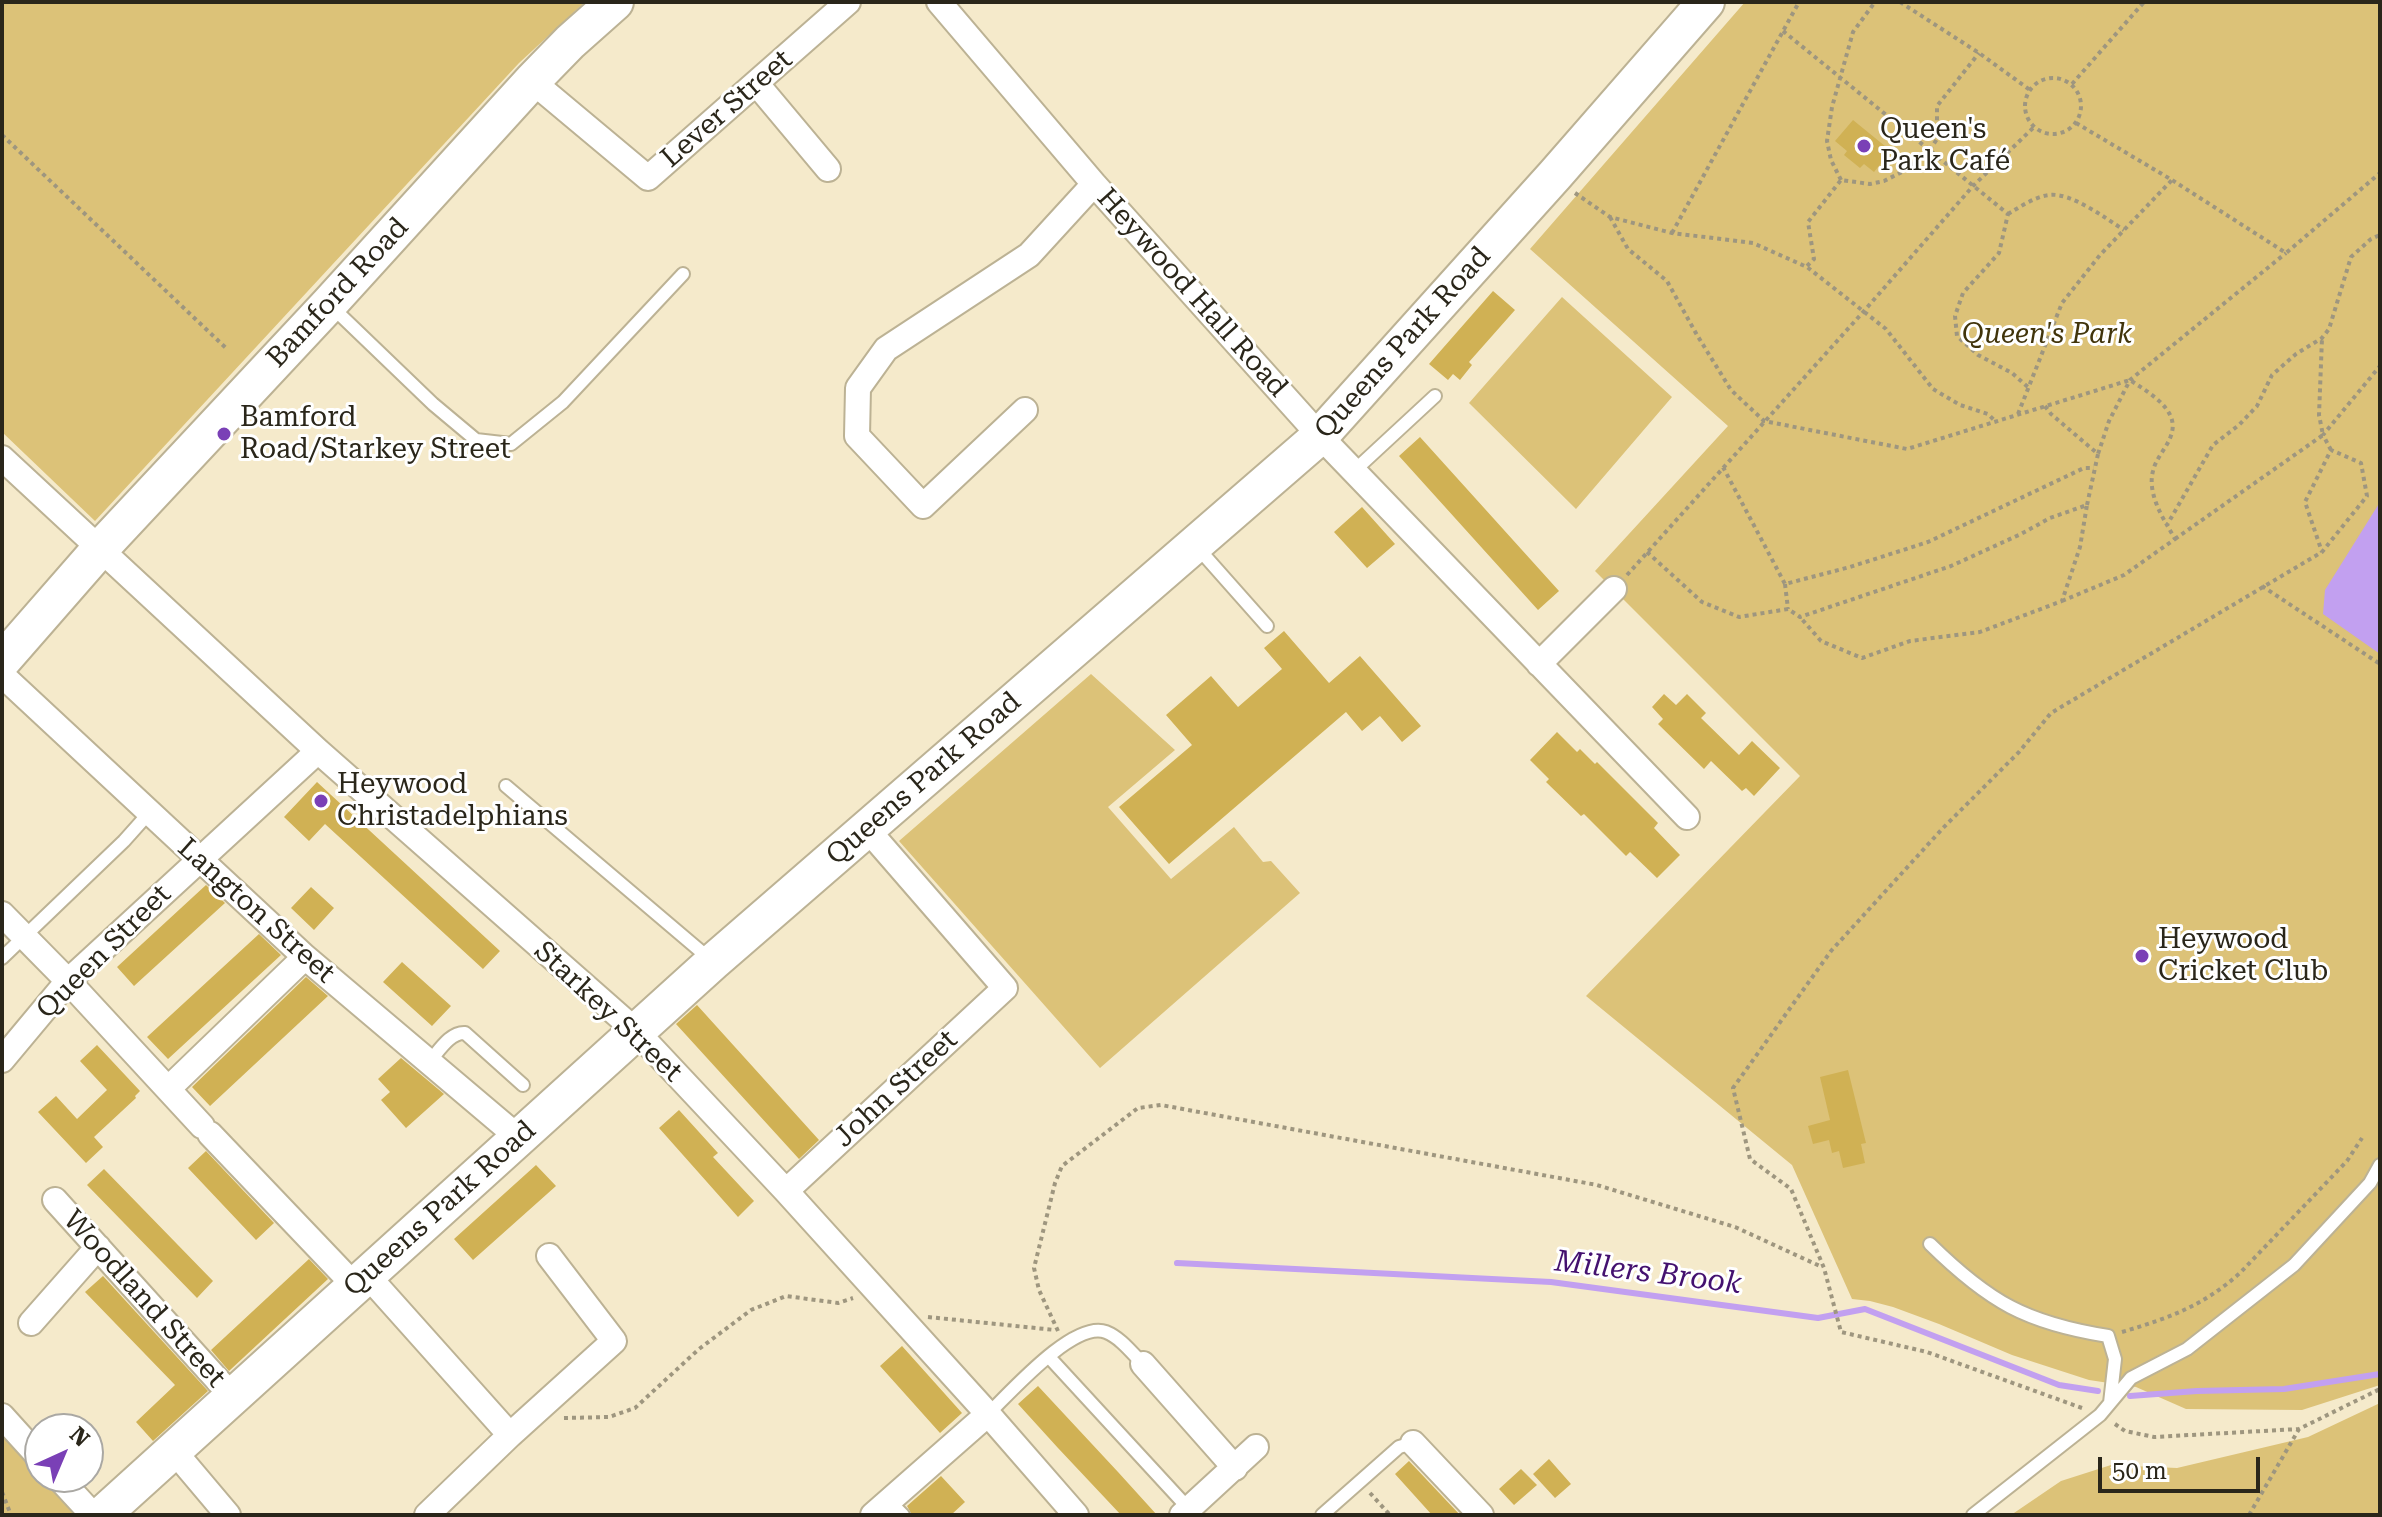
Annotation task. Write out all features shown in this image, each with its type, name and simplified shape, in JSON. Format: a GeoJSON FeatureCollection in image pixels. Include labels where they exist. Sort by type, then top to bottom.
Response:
{"type":"FeatureCollection","features":[{"type":"Feature","properties":{"kind":"street","name":"Bamford Road"},"geometry":{"type":"LineString","coordinates":[[2,661],[99,550],[532,81],[615,2]]}},
{"type":"Feature","properties":{"kind":"street","name":"Lever Street"},"geometry":{"type":"LineString","coordinates":[[532,81],[648,178],[848,2]]}},
{"type":"Feature","properties":{"kind":"street","name":"Heywood Hall Road"},"geometry":{"type":"LineString","coordinates":[[939,2],[1094,184],[1320,436],[1687,817]]}},
{"type":"Feature","properties":{"kind":"street","name":"Queens Park Road"},"geometry":{"type":"LineString","coordinates":[[102,1515],[713,962],[1320,436],[1706,2]]}},
{"type":"Feature","properties":{"kind":"street"},"geometry":{"type":"LineString","coordinates":[[756,83],[828,169]]}},
{"type":"Feature","properties":{"kind":"street"},"geometry":{"type":"LineString","coordinates":[[1025,410],[923,506],[857,436],[858,388],[886,349],[1029,255],[1094,184]]}},
{"type":"Feature","properties":{"kind":"street","name":"Starkey Street"},"geometry":{"type":"LineString","coordinates":[[2,458],[318,751],[636,1031],[786,1191],[1076,1515]]}},
{"type":"Feature","properties":{"kind":"street"},"geometry":{"type":"LineString","coordinates":[[1539,664],[1614,589]]}},
{"type":"Feature","properties":{"kind":"street","name":"Langton Street"},"geometry":{"type":"LineString","coordinates":[[2,675],[305,957],[519,1138]]}},
{"type":"Feature","properties":{"kind":"street","name":"Queen Street"},"geometry":{"type":"LineString","coordinates":[[2,1060],[68,981],[318,751]]}},
{"type":"Feature","properties":{"kind":"street","name":"John Street"},"geometry":{"type":"LineString","coordinates":[[786,1191],[1005,988],[867,829]]}},
{"type":"Feature","properties":{"kind":"street"},"geometry":{"type":"LineString","coordinates":[[2,914],[206,1130],[361,1281],[510,1435]]}},
{"type":"Feature","properties":{"kind":"street"},"geometry":{"type":"LineString","coordinates":[[168,1089],[305,957]]}},
{"type":"Feature","properties":{"kind":"street","name":"Woodland Street"},"geometry":{"type":"LineString","coordinates":[[55,1200],[233,1397]]}},
{"type":"Feature","properties":{"kind":"street"},"geometry":{"type":"LineString","coordinates":[[31,1323],[98,1247]]}},
{"type":"Feature","properties":{"kind":"street"},"geometry":{"type":"LineString","coordinates":[[427,1515],[614,1341],[549,1256]]}},
{"type":"Feature","properties":{"kind":"street"},"geometry":{"type":"LineString","coordinates":[[1143,1364],[1235,1468]]}},
{"type":"Feature","properties":{"kind":"street"},"geometry":{"type":"LineString","coordinates":[[888,1510],[988,1414]]}},
{"type":"Feature","properties":{"kind":"street"},"geometry":{"type":"LineString","coordinates":[[2,1416],[24,1440]]}},
{"type":"Feature","properties":{"kind":"street"},"geometry":{"type":"LineString","coordinates":[[1413,1443],[1481,1515]]}},
{"type":"Feature","properties":{"kind":"street"},"geometry":{"type":"LineString","coordinates":[[1186,1512],[1256,1447]]}},
{"type":"Feature","properties":{"kind":"street"},"geometry":{"type":"LineString","coordinates":[[174,1451],[228,1515]]}},
{"type":"Feature","properties":{"kind":"street"},"geometry":{"type":"LineString","coordinates":[[73,1493],[93,1515]]}},
{"type":"Feature","properties":{"kind":"lane"},"geometry":{"type":"LineString","coordinates":[[329,304],[433,404],[476,440],[511,444],[563,402],[683,274]]}},
{"type":"Feature","properties":{"kind":"lane"},"geometry":{"type":"LineString","coordinates":[[1354,471],[1435,396]]}},
{"type":"Feature","properties":{"kind":"lane"},"geometry":{"type":"LineString","coordinates":[[1195,545],[1267,626]]}},
{"type":"Feature","properties":{"kind":"lane"},"geometry":{"type":"LineString","coordinates":[[506,786],[713,962]]}},
{"type":"Feature","properties":{"kind":"lane"},"geometry":{"type":"LineString","coordinates":[[2,958],[149,813]]}},
{"type":"Feature","properties":{"kind":"lane"},"geometry":{"type":"LineString","coordinates":[[429,1062],[453,1035],[465,1033],[523,1085]]}},
{"type":"Feature","properties":{"kind":"lane"},"geometry":{"type":"LineString","coordinates":[[1973,1515],[2100,1415],[2131,1378],[2187,1349],[2294,1265],[2370,1183],[2380,1165]]}},
{"type":"Feature","properties":{"kind":"lane"},"geometry":{"type":"LineString","coordinates":[[1930,1244],[1980,1289],[2024,1315],[2066,1329],[2108,1336],[2115,1359],[2110,1403]]}},
{"type":"Feature","properties":{"kind":"lane"},"geometry":{"type":"LineString","coordinates":[[988,1414],[1064,1343],[1081,1333],[1095,1330],[1105,1332],[1123,1342],[1143,1364]]}},
{"type":"Feature","properties":{"kind":"lane"},"geometry":{"type":"LineString","coordinates":[[1049,1357],[1186,1512]]}},
{"type":"Feature","properties":{"kind":"lane"},"geometry":{"type":"LineString","coordinates":[[1322,1515],[1399,1447],[1413,1443]]}},
{"type":"Feature","properties":{"kind":"path"},"geometry":{"type":"LineString","coordinates":[[1672,233],[1799,2]]}},
{"type":"Feature","properties":{"kind":"path"},"geometry":{"type":"LineString","coordinates":[[1841,180],[1831,160],[1827,141],[1839,76],[1853,32],[1875,2]]}},
{"type":"Feature","properties":{"kind":"path"},"geometry":{"type":"LineString","coordinates":[[1900,2],[2030,90]]}},
{"type":"Feature","properties":{"kind":"path"},"geometry":{"type":"LineString","coordinates":[[2072,84],[2144,2]]}},
{"type":"Feature","properties":{"kind":"path"},"geometry":{"type":"LineString","coordinates":[[1783,31],[2008,214]]}},
{"type":"Feature","properties":{"kind":"path"},"geometry":{"type":"LineString","coordinates":[[1841,180],[1870,184],[1884,181],[1904,171],[1929,151],[1937,139],[1937,106],[1979,53]]}},
{"type":"Feature","properties":{"kind":"path"},"geometry":{"type":"LineString","coordinates":[[2054,78],[2072,84],[2081,98],[2082,107],[2076,123],[2061,133],[2051,134],[2034,127],[2025,105],[2036,83],[2054,78]]}},
{"type":"Feature","properties":{"kind":"path"},"geometry":{"type":"LineString","coordinates":[[2076,123],[2286,253]]}},
{"type":"Feature","properties":{"kind":"path"},"geometry":{"type":"LineString","coordinates":[[1614,589],[1973,186],[2034,127]]}},
{"type":"Feature","properties":{"kind":"path"},"geometry":{"type":"LineString","coordinates":[[2,135],[228,350]]}},
{"type":"Feature","properties":{"kind":"path"},"geometry":{"type":"LineString","coordinates":[[1610,217],[1628,249],[1667,281],[1731,390],[1764,421],[1907,449],[2130,380],[2380,173]]}},
{"type":"Feature","properties":{"kind":"path"},"geometry":{"type":"LineString","coordinates":[[1555,175],[1583,200],[1610,217],[1672,233],[1753,243],[1807,267],[1886,329],[1933,389],[1960,405],[1988,414],[1995,421]]}},
{"type":"Feature","properties":{"kind":"path"},"geometry":{"type":"LineString","coordinates":[[1807,267],[1814,259],[1808,222],[1841,180]]}},
{"type":"Feature","properties":{"kind":"path"},"geometry":{"type":"LineString","coordinates":[[2018,414],[2062,303],[2100,255],[2172,180]]}},
{"type":"Feature","properties":{"kind":"path"},"geometry":{"type":"LineString","coordinates":[[2029,388],[2012,373],[1978,355],[1957,336],[1955,316],[1963,293],[1999,253],[2008,214],[2039,197],[2060,195],[2097,212],[2125,230]]}},
{"type":"Feature","properties":{"kind":"path"},"geometry":{"type":"LineString","coordinates":[[2167,525],[2213,445],[2257,406],[2272,375],[2296,354],[2322,338],[2329,329],[2351,257],[2380,235]]}},
{"type":"Feature","properties":{"kind":"path"},"geometry":{"type":"LineString","coordinates":[[2322,338],[2319,415],[2323,435],[2331,450],[2361,463],[2367,496],[2322,552],[2051,713],[2019,752],[1943,828],[1831,951],[1733,1088],[1750,1159],[1791,1189],[1824,1268],[1841,1332],[1927,1352],[2100,1415],[2125,1431],[2154,1437],[2299,1429],[2380,1389]]}},
{"type":"Feature","properties":{"kind":"path"},"geometry":{"type":"LineString","coordinates":[[1647,552],[1702,602],[1739,617],[1788,609],[1800,617],[1821,641],[1862,658],[1910,641],[1980,632],[2124,575],[2323,435],[2380,366]]}},
{"type":"Feature","properties":{"kind":"path"},"geometry":{"type":"LineString","coordinates":[[2062,601],[2080,547],[2098,454],[2109,421],[2130,380]]}},
{"type":"Feature","properties":{"kind":"path"},"geometry":{"type":"LineString","coordinates":[[2130,380],[2167,409],[2172,420],[2173,430],[2152,473],[2152,487],[2175,539]]}},
{"type":"Feature","properties":{"kind":"path"},"geometry":{"type":"LineString","coordinates":[[2045,406],[2098,454]]}},
{"type":"Feature","properties":{"kind":"path"},"geometry":{"type":"LineString","coordinates":[[2322,552],[2305,502],[2331,450]]}},
{"type":"Feature","properties":{"kind":"path"},"geometry":{"type":"LineString","coordinates":[[1723,467],[1785,584],[1788,609]]}},
{"type":"Feature","properties":{"kind":"path"},"geometry":{"type":"LineString","coordinates":[[1785,584],[1928,542],[2084,468],[2094,468]]}},
{"type":"Feature","properties":{"kind":"path"},"geometry":{"type":"LineString","coordinates":[[1800,617],[1951,566],[2050,518],[2087,505]]}},
{"type":"Feature","properties":{"kind":"path"},"geometry":{"type":"LineString","coordinates":[[2262,586],[2380,664]]}},
{"type":"Feature","properties":{"kind":"path"},"geometry":{"type":"LineString","coordinates":[[1064,1343],[1039,1290],[1034,1268],[1062,1166],[1138,1108],[1149,1105],[1597,1185],[1735,1227],[1824,1268]]}},
{"type":"Feature","properties":{"kind":"path"},"geometry":{"type":"LineString","coordinates":[[2108,1336],[2160,1321],[2195,1306],[2222,1289],[2347,1161],[2362,1138]]}},
{"type":"Feature","properties":{"kind":"path"},"geometry":{"type":"LineString","coordinates":[[536,1411],[548,1418],[609,1417],[635,1408],[699,1349],[751,1310],[786,1296],[838,1303],[876,1291]]}},
{"type":"Feature","properties":{"kind":"path"},"geometry":{"type":"LineString","coordinates":[[922,1316],[1057,1330]]}},
{"type":"Feature","properties":{"kind":"path"},"geometry":{"type":"LineString","coordinates":[[2249,1515],[2299,1429]]}},
{"type":"Feature","properties":{"kind":"path"},"geometry":{"type":"LineString","coordinates":[[1360,1482],[1390,1515]]}},
{"type":"Feature","properties":{"kind":"path"},"geometry":{"type":"LineString","coordinates":[[2,1492],[11,1515]]}},
{"type":"Feature","properties":{"kind":"green space"},"geometry":{"type":"Polygon","coordinates":[[[2,2],[585,2],[519,63],[95,521],[2,432],[2,2]]]}},
{"type":"Feature","properties":{"kind":"green space","name":"Queen's Park"},"geometry":{"type":"Polygon","coordinates":[[[1745,2],[2380,2],[2380,1385],[2302,1410],[2186,1409],[2136,1387],[2089,1380],[2012,1355],[1893,1307],[1852,1299],[1792,1165],[1586,996],[1800,776],[1595,571],[1728,426],[1530,249],[1745,2]]]}},
{"type":"Feature","properties":{"kind":"green space"},"geometry":{"type":"Polygon","coordinates":[[[1562,297],[1672,397],[1576,509],[1469,403],[1562,297]]]}},
{"type":"Feature","properties":{"kind":"green space"},"geometry":{"type":"Polygon","coordinates":[[[1091,674],[1175,750],[1108,807],[1171,879],[1234,827],[1263,862],[1271,861],[1300,893],[1100,1068],[899,841],[1091,674]]]}},
{"type":"Feature","properties":{"kind":"green space"},"geometry":{"type":"Polygon","coordinates":[[[2380,1403],[2380,1515],[2011,1515],[2061,1481],[2111,1465],[2177,1468],[2308,1437],[2380,1403]]]}},
{"type":"Feature","properties":{"kind":"green space"},"geometry":{"type":"Polygon","coordinates":[[[2,1432],[24,1458],[24,1493],[57,1493],[77,1515],[2,1515],[2,1432]]]}},
{"type":"Feature","properties":{"kind":"shaded area"},"geometry":{"type":"Polygon","coordinates":[[[2380,502],[2380,654],[2323,614],[2325,590],[2380,502]]]}},
{"type":"Feature","properties":{"kind":"building"},"geometry":{"type":"Polygon","coordinates":[[[1853,120],[1891,151],[1874,172],[1864,164],[1860,168],[1844,155],[1847,151],[1835,141],[1853,120]]]}},
{"type":"Feature","properties":{"kind":"building"},"geometry":{"type":"Polygon","coordinates":[[[1493,291],[1515,310],[1469,362],[1472,365],[1460,380],[1453,374],[1448,380],[1429,364],[1493,291]]]}},
{"type":"Feature","properties":{"kind":"building"},"geometry":{"type":"Polygon","coordinates":[[[1420,437],[1559,591],[1538,610],[1399,456],[1420,437]]]}},
{"type":"Feature","properties":{"kind":"building"},"geometry":{"type":"Polygon","coordinates":[[[1362,507],[1395,544],[1367,568],[1334,532],[1362,507]]]}},
{"type":"Feature","properties":{"kind":"building"},"geometry":{"type":"Polygon","coordinates":[[[1284,631],[1329,683],[1360,656],[1421,726],[1402,742],[1380,716],[1362,731],[1346,712],[1169,864],[1119,807],[1192,745],[1166,715],[1211,676],[1238,707],[1282,669],[1264,648],[1284,631]]]}},
{"type":"Feature","properties":{"kind":"building"},"geometry":{"type":"Polygon","coordinates":[[[1664,694],[1676,705],[1687,694],[1706,713],[1701,718],[1739,755],[1752,741],[1780,768],[1754,796],[1746,788],[1742,791],[1711,761],[1704,769],[1658,724],[1663,719],[1652,707],[1664,694]]]}},
{"type":"Feature","properties":{"kind":"building"},"geometry":{"type":"Polygon","coordinates":[[[1557,732],[1577,752],[1580,749],[1595,764],[1597,762],[1658,823],[1654,828],[1680,855],[1657,878],[1630,852],[1626,856],[1584,814],[1581,816],[1546,782],[1549,779],[1530,760],[1557,732]]]}},
{"type":"Feature","properties":{"kind":"building"},"geometry":{"type":"Polygon","coordinates":[[[317,782],[500,951],[483,969],[325,824],[309,841],[284,817],[317,782]]]}},
{"type":"Feature","properties":{"kind":"building"},"geometry":{"type":"Polygon","coordinates":[[[206,885],[225,903],[134,986],[117,967],[206,885]]]}},
{"type":"Feature","properties":{"kind":"building"},"geometry":{"type":"Polygon","coordinates":[[[311,887],[334,908],[314,930],[291,908],[311,887]]]}},
{"type":"Feature","properties":{"kind":"building"},"geometry":{"type":"Polygon","coordinates":[[[259,934],[281,955],[168,1059],[147,1037],[259,934]]]}},
{"type":"Feature","properties":{"kind":"building"},"geometry":{"type":"Polygon","coordinates":[[[402,962],[451,1006],[432,1026],[383,982],[402,962]]]}},
{"type":"Feature","properties":{"kind":"building"},"geometry":{"type":"Polygon","coordinates":[[[306,977],[328,996],[210,1106],[192,1087],[306,977]]]}},
{"type":"Feature","properties":{"kind":"building"},"geometry":{"type":"Polygon","coordinates":[[[697,1005],[819,1140],[799,1159],[676,1024],[697,1005]]]}},
{"type":"Feature","properties":{"kind":"building"},"geometry":{"type":"Polygon","coordinates":[[[97,1045],[140,1091],[94,1137],[103,1147],[86,1163],[38,1112],[56,1096],[77,1119],[107,1090],[80,1061],[97,1045]]]}},
{"type":"Feature","properties":{"kind":"building"},"geometry":{"type":"Polygon","coordinates":[[[401,1058],[444,1094],[406,1128],[381,1100],[390,1092],[378,1079],[401,1058]]]}},
{"type":"Feature","properties":{"kind":"building"},"geometry":{"type":"Polygon","coordinates":[[[1848,1070],[1866,1143],[1861,1144],[1865,1163],[1843,1168],[1839,1151],[1832,1153],[1829,1140],[1813,1144],[1808,1126],[1830,1120],[1820,1077],[1848,1070]]]}},
{"type":"Feature","properties":{"kind":"building"},"geometry":{"type":"Polygon","coordinates":[[[679,1110],[718,1153],[713,1157],[754,1201],[738,1217],[659,1128],[679,1110]]]}},
{"type":"Feature","properties":{"kind":"building"},"geometry":{"type":"Polygon","coordinates":[[[206,1151],[274,1223],[256,1240],[188,1168],[206,1151]]]}},
{"type":"Feature","properties":{"kind":"building"},"geometry":{"type":"Polygon","coordinates":[[[536,1165],[556,1186],[473,1260],[454,1239],[536,1165]]]}},
{"type":"Feature","properties":{"kind":"building"},"geometry":{"type":"Polygon","coordinates":[[[104,1169],[213,1281],[197,1298],[87,1185],[104,1169]]]}},
{"type":"Feature","properties":{"kind":"building"},"geometry":{"type":"Polygon","coordinates":[[[309,1259],[328,1279],[229,1371],[211,1350],[309,1259]]]}},
{"type":"Feature","properties":{"kind":"building"},"geometry":{"type":"Polygon","coordinates":[[[103,1276],[208,1391],[153,1441],[136,1422],[175,1385],[85,1292],[103,1276]]]}},
{"type":"Feature","properties":{"kind":"building"},"geometry":{"type":"Polygon","coordinates":[[[902,1346],[962,1413],[940,1433],[880,1366],[902,1346]]]}},
{"type":"Feature","properties":{"kind":"building"},"geometry":{"type":"Polygon","coordinates":[[[1038,1386],[1157,1515],[1121,1515],[1058,1448],[1018,1404],[1038,1386]]]}},
{"type":"Feature","properties":{"kind":"building"},"geometry":{"type":"Polygon","coordinates":[[[1549,1459],[1571,1484],[1555,1498],[1533,1474],[1549,1459]]]}},
{"type":"Feature","properties":{"kind":"building"},"geometry":{"type":"Polygon","coordinates":[[[1409,1461],[1460,1515],[1432,1515],[1395,1474],[1409,1461]]]}},
{"type":"Feature","properties":{"kind":"building"},"geometry":{"type":"Polygon","coordinates":[[[1521,1469],[1537,1485],[1514,1505],[1499,1489],[1521,1469]]]}},
{"type":"Feature","properties":{"kind":"building"},"geometry":{"type":"Polygon","coordinates":[[[941,1476],[965,1502],[951,1515],[912,1515],[907,1506],[941,1476]]]}},
{"type":"Feature","properties":{"kind":"waterway","name":"Millers Brook"},"geometry":{"type":"LineString","coordinates":[[1177,1263],[1551,1282],[1818,1318],[1865,1309],[2059,1385],[2098,1391]]}},
{"type":"Feature","properties":{"kind":"waterway","name":"Millers Brook"},"geometry":{"type":"LineString","coordinates":[[2130,1396],[2284,1389],[2380,1374]]}},
{"type":"Feature","properties":{"kind":"place","name":"Queen's Park Café"},"geometry":{"type":"Point","coordinates":[1864,146]}},
{"type":"Feature","properties":{"kind":"place","name":"Bamford Road/Starkey Street"},"geometry":{"type":"Point","coordinates":[224,434]}},
{"type":"Feature","properties":{"kind":"place","name":"Heywood Christadelphians"},"geometry":{"type":"Point","coordinates":[321,801]}},
{"type":"Feature","properties":{"kind":"place","name":"Heywood Cricket Club"},"geometry":{"type":"Point","coordinates":[2142,956]}}]}
